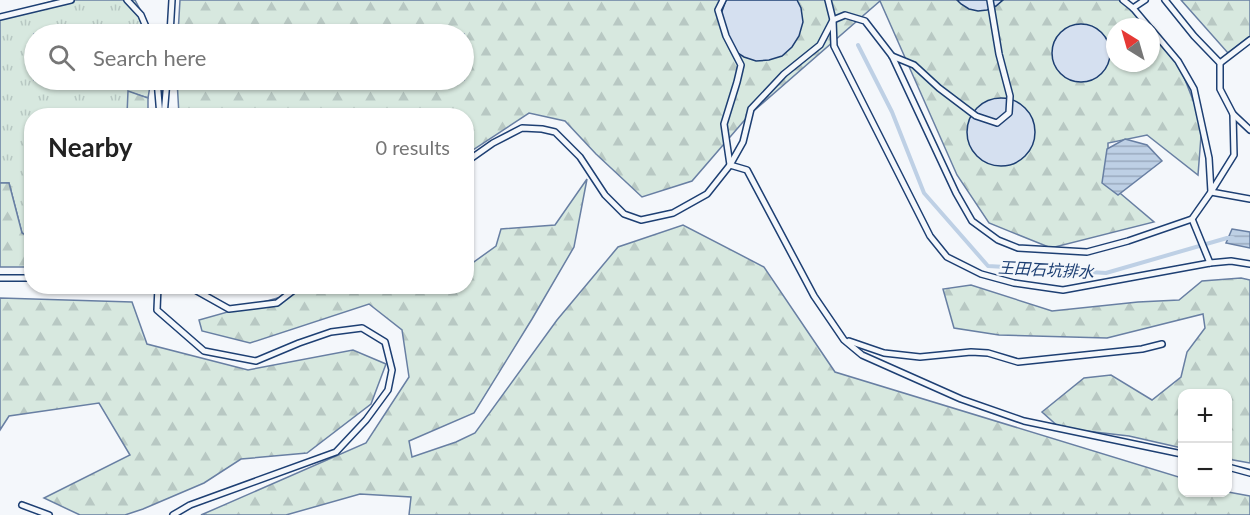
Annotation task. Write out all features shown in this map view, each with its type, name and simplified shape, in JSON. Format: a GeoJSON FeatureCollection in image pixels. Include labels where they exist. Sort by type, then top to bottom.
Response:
{"type":"FeatureCollection","features":[{"type":"Feature","properties":{"kind":"lane"},"geometry":{"type":"LineString","coordinates":[[0,17],[71,0]]}},
{"type":"Feature","properties":{"kind":"lane"},"geometry":{"type":"LineString","coordinates":[[127,0],[141,15],[145,24]]}},
{"type":"Feature","properties":{"kind":"lane"},"geometry":{"type":"LineString","coordinates":[[171,24],[172,0]]}},
{"type":"Feature","properties":{"kind":"lane"},"geometry":{"type":"LineString","coordinates":[[723,0],[718,10],[726,36],[741,65],[738,82],[724,124],[730,165]]}},
{"type":"Feature","properties":{"kind":"lane"},"geometry":{"type":"LineString","coordinates":[[828,0],[834,20],[834,46],[930,236],[947,257],[981,274],[1014,283],[1063,290],[1210,263],[1231,261],[1250,264]]}},
{"type":"Feature","properties":{"kind":"lane"},"geometry":{"type":"LineString","coordinates":[[892,56],[914,65],[939,88],[976,116],[997,123],[1008,113],[1010,96],[999,54],[990,0]]}},
{"type":"Feature","properties":{"kind":"lane"},"geometry":{"type":"LineString","coordinates":[[1124,0],[1142,18]]}},
{"type":"Feature","properties":{"kind":"lane"},"geometry":{"type":"LineString","coordinates":[[1133,8],[1145,0]]}},
{"type":"Feature","properties":{"kind":"lane"},"geometry":{"type":"LineString","coordinates":[[1165,0],[1194,36],[1220,63],[1220,89],[1233,114],[1250,130]]}},
{"type":"Feature","properties":{"kind":"lane"},"geometry":{"type":"LineString","coordinates":[[474,156],[493,143],[522,128],[555,132],[580,157],[605,195],[624,214],[641,220],[673,213],[707,194],[730,165],[743,142],[751,109],[784,74],[820,45],[834,20],[845,15],[865,21],[892,56],[956,193],[972,221],[998,240],[1018,248],[1088,252],[1192,219],[1234,155],[1233,114]]}},
{"type":"Feature","properties":{"kind":"lane"},"geometry":{"type":"LineString","coordinates":[[1160,39],[1179,61],[1194,89],[1209,158],[1211,192]]}},
{"type":"Feature","properties":{"kind":"lane"},"geometry":{"type":"LineString","coordinates":[[1220,63],[1250,40]]}},
{"type":"Feature","properties":{"kind":"lane"},"geometry":{"type":"LineString","coordinates":[[158,90],[161,108]]}},
{"type":"Feature","properties":{"kind":"lane"},"geometry":{"type":"LineString","coordinates":[[163,108],[166,90]]}},
{"type":"Feature","properties":{"kind":"lane"},"geometry":{"type":"LineString","coordinates":[[730,165],[747,170],[814,296],[844,340],[862,355],[961,399],[1024,421],[1178,453]]}},
{"type":"Feature","properties":{"kind":"lane"},"geometry":{"type":"LineString","coordinates":[[1211,192],[1250,198]]}},
{"type":"Feature","properties":{"kind":"lane"},"geometry":{"type":"LineString","coordinates":[[1192,219],[1210,263]]}},
{"type":"Feature","properties":{"kind":"lane"},"geometry":{"type":"LineString","coordinates":[[0,278],[24,278]]}},
{"type":"Feature","properties":{"kind":"lane"},"geometry":{"type":"LineString","coordinates":[[158,294],[157,310],[204,351],[256,361],[331,332],[362,328],[385,342],[392,370],[388,390],[366,420],[336,452],[190,505],[173,515]]}},
{"type":"Feature","properties":{"kind":"lane"},"geometry":{"type":"LineString","coordinates":[[202,294],[229,309],[277,303],[289,294]]}},
{"type":"Feature","properties":{"kind":"lane"},"geometry":{"type":"LineString","coordinates":[[844,340],[884,353],[920,357],[970,352],[988,353],[1018,362],[1142,349],[1162,344]]}},
{"type":"Feature","properties":{"kind":"lane"},"geometry":{"type":"LineString","coordinates":[[1232,468],[1250,473]]}},
{"type":"Feature","properties":{"kind":"lane"},"geometry":{"type":"LineString","coordinates":[[22,505],[49,515]]}},
{"type":"Feature","properties":{"kind":"green space"},"geometry":{"type":"Polygon","coordinates":[[[57,0],[135,0],[148,24],[24,24],[24,90],[149,90],[148,98],[129,92],[128,108],[24,108],[24,234],[9,183],[0,183],[0,16],[57,0]]]}},
{"type":"Feature","properties":{"kind":"green space"},"geometry":{"type":"Polygon","coordinates":[[[180,0],[1126,0],[1141,18],[1106,18],[1106,72],[1160,72],[1160,41],[1180,67],[1202,123],[1198,175],[1147,135],[1108,143],[1108,183],[1154,222],[1051,248],[989,223],[957,175],[880,1],[749,115],[692,181],[642,197],[565,121],[529,113],[474,149],[474,108],[179,108],[178,90],[474,90],[474,24],[179,24],[180,0]]]}},
{"type":"Feature","properties":{"kind":"green space"},"geometry":{"type":"Polygon","coordinates":[[[1181,0],[1250,0],[1250,36],[1228,53],[1181,0]]]}},
{"type":"Feature","properties":{"kind":"green space"},"geometry":{"type":"Polygon","coordinates":[[[128,91],[148,98],[148,108],[127,108],[128,91]]]}},
{"type":"Feature","properties":{"kind":"green space"},"geometry":{"type":"Polygon","coordinates":[[[587,179],[574,247],[474,413],[409,441],[412,457],[475,433],[557,320],[618,247],[683,225],[764,267],[835,372],[1178,477],[1178,497],[1232,497],[1232,493],[1250,496],[1250,515],[409,515],[411,497],[360,494],[286,515],[201,515],[366,443],[409,377],[402,330],[369,304],[250,343],[202,331],[199,320],[292,294],[474,294],[474,262],[496,246],[501,229],[555,225],[587,179]]]}},
{"type":"Feature","properties":{"kind":"green space"},"geometry":{"type":"Polygon","coordinates":[[[0,183],[9,183],[24,234],[24,267],[0,267],[0,183]]]}},
{"type":"Feature","properties":{"kind":"green space"},"geometry":{"type":"Polygon","coordinates":[[[1241,278],[1250,280],[1250,463],[1232,460],[1232,389],[1178,389],[1178,447],[1129,436],[1060,428],[1042,412],[1084,378],[1111,375],[1152,400],[1181,377],[1187,352],[1205,328],[1203,314],[1107,338],[999,335],[954,328],[943,289],[971,285],[1052,311],[1179,300],[1202,281],[1241,278]]]}},
{"type":"Feature","properties":{"kind":"green space"},"geometry":{"type":"Polygon","coordinates":[[[0,298],[132,302],[147,344],[248,370],[353,350],[386,364],[371,404],[307,453],[241,459],[204,483],[125,515],[80,515],[44,498],[130,455],[99,403],[9,416],[0,430],[0,298]]]}},
{"type":"Feature","properties":{"kind":"water"},"geometry":{"type":"Polygon","coordinates":[[[1125,139],[1147,145],[1162,161],[1118,195],[1102,183],[1107,149],[1125,139]]]}},
{"type":"Feature","properties":{"kind":"water"},"geometry":{"type":"Polygon","coordinates":[[[1232,229],[1250,232],[1250,248],[1226,243],[1232,229]]]}},
{"type":"Feature","properties":{"kind":"building"},"geometry":{"type":"Polygon","coordinates":[[[726,0],[797,0],[803,22],[799,36],[782,56],[756,61],[744,57],[733,50],[721,14],[726,0]]]}},
{"type":"Feature","properties":{"kind":"building"},"geometry":{"type":"Polygon","coordinates":[[[957,0],[1003,0],[987,10],[978,11],[969,9],[957,0]]]}},
{"type":"Feature","properties":{"kind":"building"},"geometry":{"type":"Polygon","coordinates":[[[1075,24],[1087,24],[1102,32],[1105,37],[1106,67],[1102,74],[1087,82],[1075,82],[1060,74],[1052,59],[1052,47],[1060,32],[1075,24]]]}},
{"type":"Feature","properties":{"kind":"building"},"geometry":{"type":"Polygon","coordinates":[[[994,98],[1008,98],[1020,103],[1030,113],[1035,132],[1030,151],[1020,161],[1008,166],[994,166],[982,161],[972,151],[967,139],[967,125],[972,113],[982,103],[994,98]]]}},
{"type":"Feature","properties":{"kind":"waterway","name":"王田石坑排水"},"geometry":{"type":"LineString","coordinates":[[858,45],[892,112],[924,193],[988,266],[1106,273],[1233,238]]}}]}
